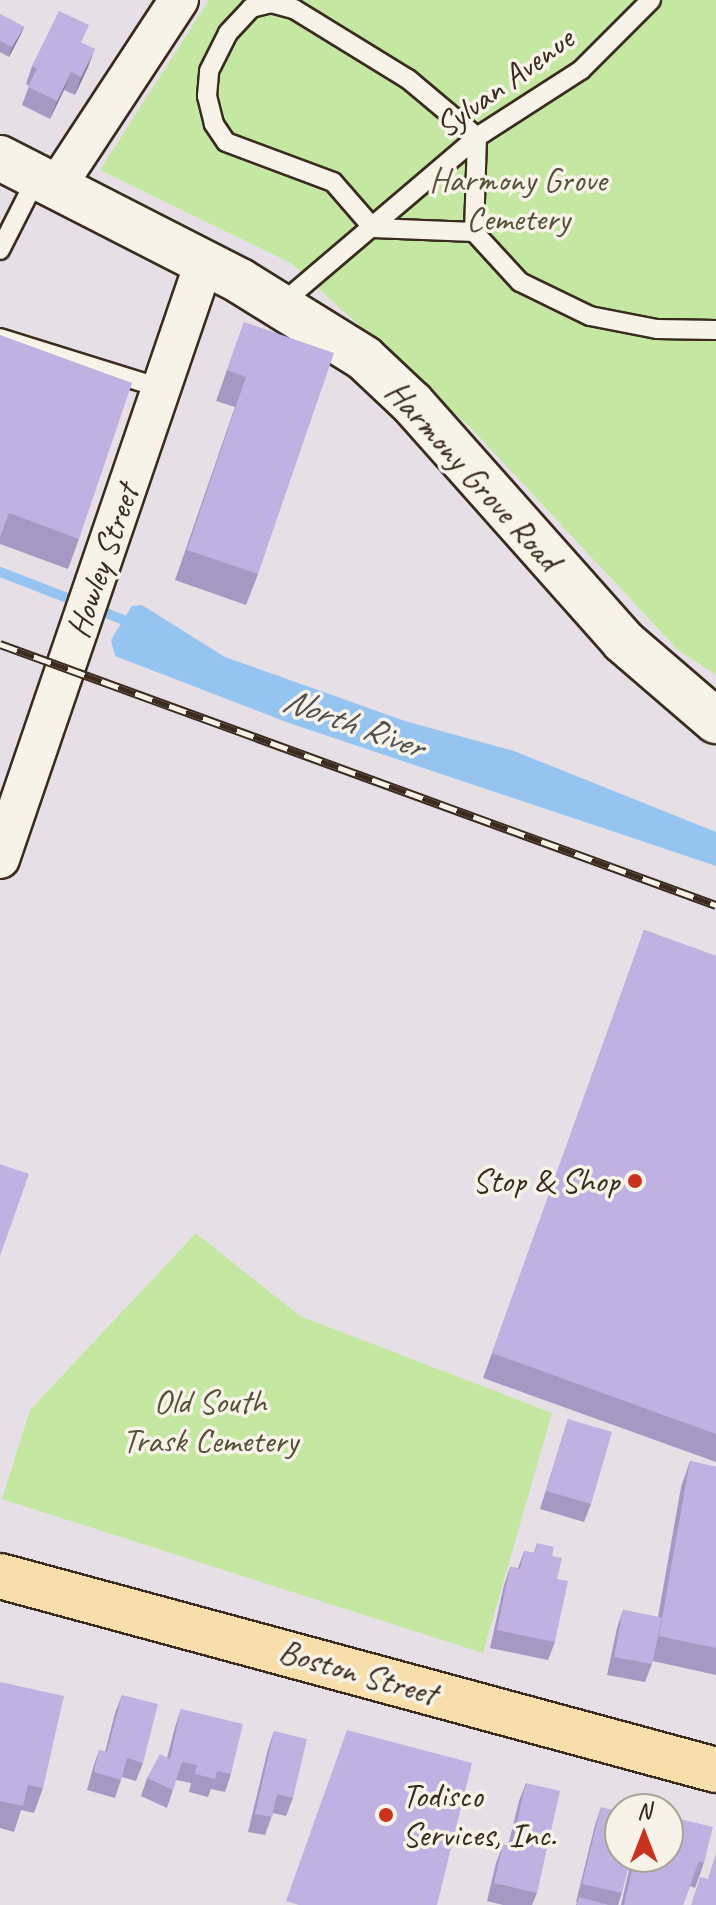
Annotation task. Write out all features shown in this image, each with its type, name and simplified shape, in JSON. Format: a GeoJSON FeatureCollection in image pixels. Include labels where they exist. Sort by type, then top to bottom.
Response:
{"type":"FeatureCollection","features":[{"type":"Feature","properties":{"kind":"main road","name":"Boston Street"},"geometry":{"type":"LineString","coordinates":[[0,1576],[716,1770]]}},
{"type":"Feature","properties":{"kind":"street"},"geometry":{"type":"LineString","coordinates":[[31,174],[179,0]]}},
{"type":"Feature","properties":{"kind":"street","name":"Harmony Grove Road"},"geometry":{"type":"LineString","coordinates":[[31,174],[281,304],[364,358],[412,403],[623,641],[716,721]]}},
{"type":"Feature","properties":{"kind":"street","name":"Howley Street"},"geometry":{"type":"LineString","coordinates":[[0,859],[204,263]]}},
{"type":"Feature","properties":{"kind":"lane","name":"Sylvan Avenue"},"geometry":{"type":"LineString","coordinates":[[281,304],[477,137],[581,70],[651,0]]}},
{"type":"Feature","properties":{"kind":"lane"},"geometry":{"type":"LineString","coordinates":[[474,232],[373,228],[333,182],[226,142],[214,124],[207,96],[209,71],[228,33],[251,8],[271,3],[294,9],[408,79],[477,137],[474,232],[520,282],[590,316],[657,329],[716,330]]}},
{"type":"Feature","properties":{"kind":"lane"},"geometry":{"type":"LineString","coordinates":[[0,250],[31,174]]}},
{"type":"Feature","properties":{"kind":"lane"},"geometry":{"type":"LineString","coordinates":[[0,338],[161,388]]}},
{"type":"Feature","properties":{"kind":"green space","name":"Harmony Grove Cemetery"},"geometry":{"type":"Polygon","coordinates":[[[209,0],[716,0],[716,675],[678,650],[471,428],[291,263],[100,170],[209,0]]]}},
{"type":"Feature","properties":{"kind":"green space","name":"Old South Trask Cemetery"},"geometry":{"type":"Polygon","coordinates":[[[196,1233],[300,1316],[552,1413],[483,1653],[2,1499],[30,1410],[196,1233]]]}},
{"type":"Feature","properties":{"kind":"water"},"geometry":{"type":"Polygon","coordinates":[[[142,605],[225,657],[405,721],[514,751],[716,832],[716,866],[289,723],[115,656],[111,640],[132,606],[142,605]]]}},
{"type":"Feature","properties":{"kind":"building"},"geometry":{"type":"Polygon","coordinates":[[[59,11],[89,25],[81,42],[95,49],[81,77],[71,72],[57,101],[28,87],[37,69],[32,66],[59,11]]]}},
{"type":"Feature","properties":{"kind":"building"},"geometry":{"type":"Polygon","coordinates":[[[0,14],[24,27],[12,47],[0,41],[0,14]]]}},
{"type":"Feature","properties":{"kind":"building"},"geometry":{"type":"Polygon","coordinates":[[[244,322],[334,353],[258,574],[187,550],[246,377],[227,370],[244,322]]]}},
{"type":"Feature","properties":{"kind":"building"},"geometry":{"type":"Polygon","coordinates":[[[0,335],[132,383],[79,539],[9,513],[0,537],[0,335]]]}},
{"type":"Feature","properties":{"kind":"building","name":"Stop & Shop"},"geometry":{"type":"Polygon","coordinates":[[[644,930],[716,956],[716,1434],[492,1353],[644,930]]]}},
{"type":"Feature","properties":{"kind":"building"},"geometry":{"type":"Polygon","coordinates":[[[0,1164],[29,1174],[0,1256],[0,1164]]]}},
{"type":"Feature","properties":{"kind":"building"},"geometry":{"type":"Polygon","coordinates":[[[568,1419],[612,1432],[591,1504],[546,1491],[568,1419]]]}},
{"type":"Feature","properties":{"kind":"building"},"geometry":{"type":"Polygon","coordinates":[[[690,1461],[716,1467],[716,1648],[659,1636],[690,1461]]]}},
{"type":"Feature","properties":{"kind":"building"},"geometry":{"type":"Polygon","coordinates":[[[537,1543],[554,1547],[552,1556],[562,1558],[557,1579],[568,1581],[555,1642],[497,1630],[510,1567],[520,1569],[524,1551],[535,1553],[537,1543]]]}},
{"type":"Feature","properties":{"kind":"building"},"geometry":{"type":"Polygon","coordinates":[[[623,1610],[662,1618],[652,1664],[614,1657],[623,1610]]]}},
{"type":"Feature","properties":{"kind":"building"},"geometry":{"type":"Polygon","coordinates":[[[0,1682],[64,1696],[43,1788],[28,1785],[23,1806],[0,1801],[0,1682]]]}},
{"type":"Feature","properties":{"kind":"building"},"geometry":{"type":"Polygon","coordinates":[[[122,1695],[158,1704],[143,1763],[127,1758],[121,1780],[94,1772],[99,1750],[107,1752],[122,1695]]]}},
{"type":"Feature","properties":{"kind":"building"},"geometry":{"type":"Polygon","coordinates":[[[181,1709],[243,1724],[231,1774],[217,1771],[215,1779],[195,1774],[197,1765],[182,1762],[173,1790],[147,1778],[160,1754],[170,1759],[181,1709]]]}},
{"type":"Feature","properties":{"kind":"building"},"geometry":{"type":"Polygon","coordinates":[[[347,1730],[472,1763],[437,1905],[299,1905],[286,1901],[347,1730]]]}},
{"type":"Feature","properties":{"kind":"building"},"geometry":{"type":"Polygon","coordinates":[[[274,1731],[307,1739],[293,1798],[277,1794],[272,1817],[255,1814],[274,1731]]]}},
{"type":"Feature","properties":{"kind":"building"},"geometry":{"type":"Polygon","coordinates":[[[526,1783],[560,1791],[537,1893],[494,1883],[503,1845],[511,1846],[526,1783]]]}},
{"type":"Feature","properties":{"kind":"building"},"geometry":{"type":"Polygon","coordinates":[[[601,1807],[604,1808],[604,1873],[627,1873],[622,1893],[582,1884],[601,1807]]]}},
{"type":"Feature","properties":{"kind":"building"},"geometry":{"type":"Polygon","coordinates":[[[684,1820],[713,1827],[704,1863],[699,1861],[683,1905],[624,1905],[631,1873],[684,1873],[684,1820]]]}},
{"type":"Feature","properties":{"kind":"building"},"geometry":{"type":"Polygon","coordinates":[[[716,1853],[716,1905],[691,1905],[700,1877],[708,1879],[716,1853]]]}},
{"type":"Feature","properties":{"kind":"building"},"geometry":{"type":"Polygon","coordinates":[[[579,1897],[609,1905],[577,1905],[579,1897]]]}},
{"type":"Feature","properties":{"kind":"waterway","name":"North River"},"geometry":{"type":"LineString","coordinates":[[0,572],[124,620]]}},
{"type":"Feature","properties":{"kind":"railway"},"geometry":{"type":"LineString","coordinates":[[0,644],[716,905]]}},
{"type":"Feature","properties":{"kind":"place","name":"Stop & Shop"},"geometry":{"type":"Point","coordinates":[635,1181]}},
{"type":"Feature","properties":{"kind":"place","name":"Todisco Services, Inc."},"geometry":{"type":"Point","coordinates":[386,1815]}}]}
